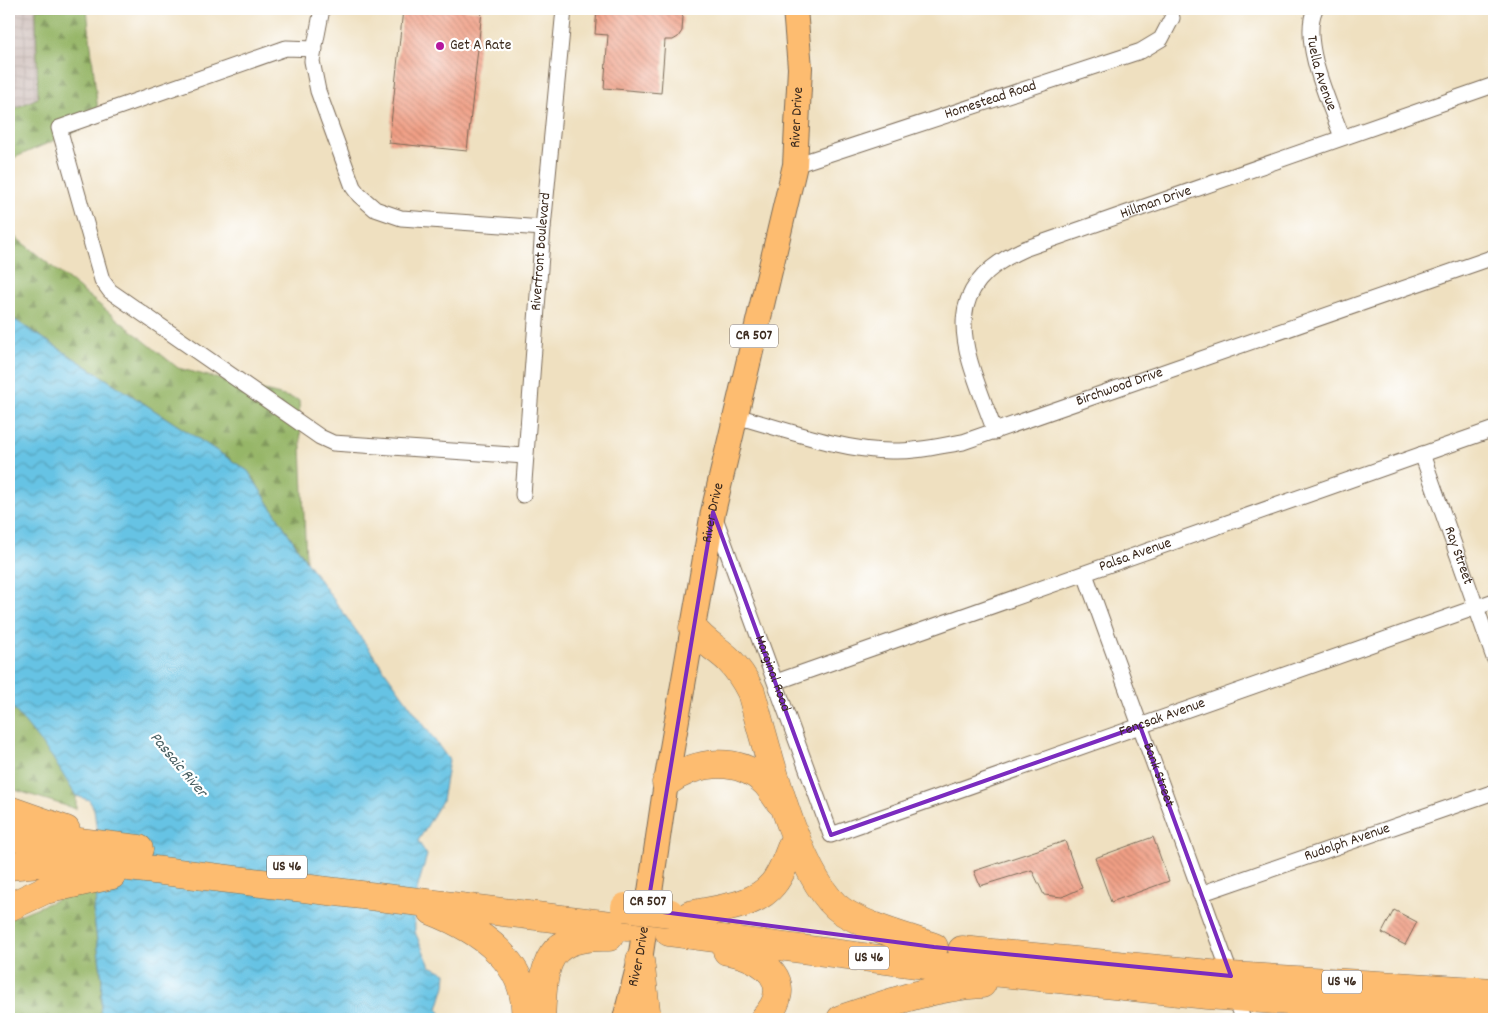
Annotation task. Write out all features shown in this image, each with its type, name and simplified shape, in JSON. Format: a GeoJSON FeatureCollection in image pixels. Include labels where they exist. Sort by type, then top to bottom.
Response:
{"type":"FeatureCollection","features":[{"type":"Feature","properties":{"kind":"highway"},"geometry":{"type":"LineString","coordinates":[[693,628],[702,640],[727,658],[741,674],[751,692],[795,838],[816,880],[828,898],[841,911],[934,947]]}},
{"type":"Feature","properties":{"kind":"highway"},"geometry":{"type":"LineString","coordinates":[[666,783],[680,772],[694,767],[706,764],[731,765],[754,774],[766,783],[785,809]]}},
{"type":"Feature","properties":{"kind":"highway","name":"US 46"},"geometry":{"type":"LineString","coordinates":[[9,810],[38,829],[122,857],[398,899],[626,917],[683,924],[1036,978],[1236,998],[1494,1016]]}},
{"type":"Feature","properties":{"kind":"highway"},"geometry":{"type":"LineString","coordinates":[[9,837],[38,829]]}},
{"type":"Feature","properties":{"kind":"highway"},"geometry":{"type":"LineString","coordinates":[[683,924],[762,895],[774,883],[795,838]]}},
{"type":"Feature","properties":{"kind":"highway"},"geometry":{"type":"LineString","coordinates":[[19,902],[70,882],[108,877],[122,857]]}},
{"type":"Feature","properties":{"kind":"highway","name":"US 46"},"geometry":{"type":"LineString","coordinates":[[9,866],[122,857],[457,905]]}},
{"type":"Feature","properties":{"kind":"highway"},"geometry":{"type":"LineString","coordinates":[[457,905],[506,959],[514,971],[520,988],[524,1019]]}},
{"type":"Feature","properties":{"kind":"highway"},"geometry":{"type":"LineString","coordinates":[[541,1019],[544,980],[548,963],[556,951],[562,944],[573,939],[589,936],[612,937],[626,917]]}},
{"type":"Feature","properties":{"kind":"highway"},"geometry":{"type":"LineString","coordinates":[[683,924],[725,950],[756,958],[772,973],[777,985],[775,1006],[764,1019]]}},
{"type":"Feature","properties":{"kind":"highway","name":"US 46"},"geometry":{"type":"LineString","coordinates":[[683,924],[934,947],[1236,998],[1452,989],[1494,992]]}},
{"type":"Feature","properties":{"kind":"highway"},"geometry":{"type":"LineString","coordinates":[[640,960],[647,1019]]}},
{"type":"Feature","properties":{"kind":"highway"},"geometry":{"type":"LineString","coordinates":[[841,1019],[925,991],[950,986],[1036,978]]}},
{"type":"Feature","properties":{"kind":"highway"},"geometry":{"type":"LineString","coordinates":[[1452,989],[1494,981]]}},
{"type":"Feature","properties":{"kind":"main road","name":"River Drive"},"geometry":{"type":"LineString","coordinates":[[625,1019],[640,960],[666,783],[713,512],[794,165],[800,68],[795,9]]}},
{"type":"Feature","properties":{"kind":"street"},"geometry":{"type":"LineString","coordinates":[[322,9],[312,61],[318,91],[353,187],[367,203],[385,215],[400,218],[544,228]]}},
{"type":"Feature","properties":{"kind":"street","name":"Riverfront Boulevard"},"geometry":{"type":"LineString","coordinates":[[523,495],[544,228],[564,9]]}},
{"type":"Feature","properties":{"kind":"street","name":"Tuella Avenue"},"geometry":{"type":"LineString","coordinates":[[1315,9],[1311,34],[1314,56],[1342,137]]}},
{"type":"Feature","properties":{"kind":"street","name":"Homestead Road"},"geometry":{"type":"LineString","coordinates":[[794,165],[1141,51],[1161,39],[1172,18]]}},
{"type":"Feature","properties":{"kind":"street"},"geometry":{"type":"LineString","coordinates":[[314,49],[286,48],[59,128],[102,280],[110,291],[312,431],[333,443],[526,456]]}},
{"type":"Feature","properties":{"kind":"street","name":"Hillman Drive"},"geometry":{"type":"LineString","coordinates":[[995,432],[965,347],[963,321],[968,295],[982,275],[1001,259],[1024,249],[1494,85]]}},
{"type":"Feature","properties":{"kind":"street","name":"Birchwood Drive"},"geometry":{"type":"LineString","coordinates":[[736,416],[854,447],[890,451],[926,449],[963,442],[1494,257]]}},
{"type":"Feature","properties":{"kind":"street","name":"Palsa Avenue"},"geometry":{"type":"LineString","coordinates":[[776,682],[1494,429]]}},
{"type":"Feature","properties":{"kind":"street","name":"Ray Street"},"geometry":{"type":"LineString","coordinates":[[1422,454],[1494,658]]}},
{"type":"Feature","properties":{"kind":"street","name":"Marginal Road"},"geometry":{"type":"LineString","coordinates":[[713,512],[831,835]]}},
{"type":"Feature","properties":{"kind":"street","name":"Bank Street"},"geometry":{"type":"LineString","coordinates":[[1085,574],[1236,998]]}},
{"type":"Feature","properties":{"kind":"street","name":"Fencsak Avenue"},"geometry":{"type":"LineString","coordinates":[[831,835],[1494,601]]}},
{"type":"Feature","properties":{"kind":"street","name":"Rudolph Avenue"},"geometry":{"type":"LineString","coordinates":[[1200,894],[1494,792]]}},
{"type":"Feature","properties":{"kind":"street"},"geometry":{"type":"LineString","coordinates":[[1324,1019],[1376,1009]]}},
{"type":"Feature","properties":{"kind":"highlighted area"},"geometry":{"type":"Polygon","coordinates":[[[713,512],[831,835],[1140,726],[1231,976],[934,947],[647,910],[713,512]]]}},
{"type":"Feature","properties":{"kind":"shaded area"},"geometry":{"type":"Polygon","coordinates":[[[9,9],[36,9],[38,98],[9,111],[9,9]]]}},
{"type":"Feature","properties":{"kind":"green space"},"geometry":{"type":"Polygon","coordinates":[[[36,9],[87,9],[99,121],[9,160],[9,111],[38,98],[36,9]]]}},
{"type":"Feature","properties":{"kind":"green space"},"geometry":{"type":"Polygon","coordinates":[[[9,232],[178,368],[299,400],[306,561],[248,471],[9,316],[9,232]]]}},
{"type":"Feature","properties":{"kind":"green space"},"geometry":{"type":"Polygon","coordinates":[[[9,703],[53,757],[76,796],[76,809],[9,788],[9,703]]]}},
{"type":"Feature","properties":{"kind":"green space"},"geometry":{"type":"Polygon","coordinates":[[[90,886],[98,895],[93,910],[102,980],[100,1019],[9,1019],[9,919],[90,886]]]}},
{"type":"Feature","properties":{"kind":"water","name":"Passaic River"},"geometry":{"type":"Polygon","coordinates":[[[9,316],[248,471],[306,561],[449,760],[442,801],[418,841],[427,855],[414,900],[415,932],[430,966],[446,973],[445,986],[438,1009],[443,1019],[100,1019],[102,980],[93,910],[98,895],[99,864],[94,809],[89,800],[76,796],[52,757],[9,703],[9,316]]]}},
{"type":"Feature","properties":{"kind":"building"},"geometry":{"type":"Polygon","coordinates":[[[403,9],[482,11],[467,151],[389,143],[403,9]]]}},
{"type":"Feature","properties":{"kind":"building"},"geometry":{"type":"Polygon","coordinates":[[[597,9],[676,9],[683,17],[682,31],[678,37],[673,40],[665,40],[661,93],[604,88],[608,35],[595,34],[597,9]]]}},
{"type":"Feature","properties":{"kind":"building"},"geometry":{"type":"Polygon","coordinates":[[[1153,837],[1169,881],[1111,902],[1095,858],[1153,837]]]}},
{"type":"Feature","properties":{"kind":"building"},"geometry":{"type":"Polygon","coordinates":[[[1065,841],[1082,888],[1062,897],[1044,895],[1032,870],[980,886],[974,871],[1065,841]]]}},
{"type":"Feature","properties":{"kind":"building"},"geometry":{"type":"Polygon","coordinates":[[[1394,910],[1417,922],[1405,945],[1382,933],[1394,910]]]}},
{"type":"Feature","properties":{"kind":"place","name":"Get A Rate"},"geometry":{"type":"Point","coordinates":[440,46]}}]}
